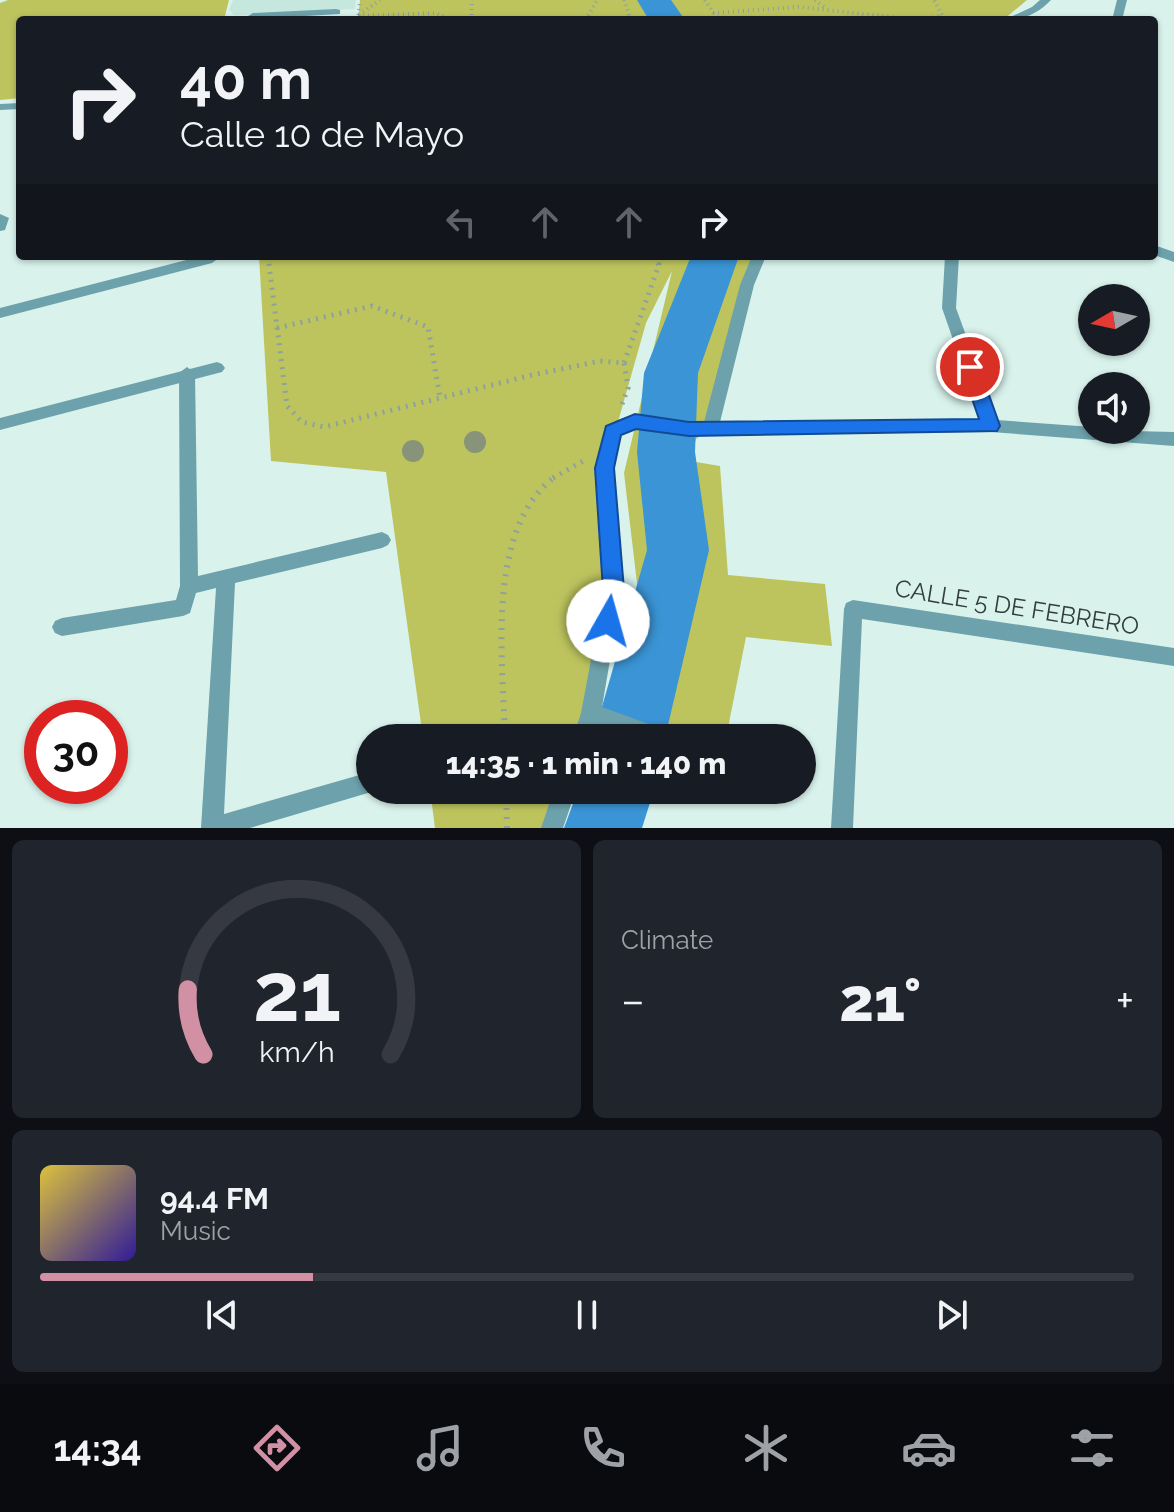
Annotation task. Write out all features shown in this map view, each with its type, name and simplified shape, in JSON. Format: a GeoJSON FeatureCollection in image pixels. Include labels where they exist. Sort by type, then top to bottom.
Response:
{"type":"FeatureCollection","features":[{"type":"Feature","properties":{"kind":"street"},"geometry":{"type":"LineString","coordinates":[[1019,16],[1036,9],[1046,0]]}},
{"type":"Feature","properties":{"kind":"street"},"geometry":{"type":"LineString","coordinates":[[286,16],[336,14]]}},
{"type":"Feature","properties":{"kind":"street"},"geometry":{"type":"LineString","coordinates":[[0,313],[204,260]]}},
{"type":"Feature","properties":{"kind":"street"},"geometry":{"type":"LineString","coordinates":[[711,427],[747,285],[757,260]]}},
{"type":"Feature","properties":{"kind":"street"},"geometry":{"type":"LineString","coordinates":[[952,260],[949,308],[991,426]]}},
{"type":"Feature","properties":{"kind":"street"},"geometry":{"type":"LineString","coordinates":[[0,424],[187,373],[217,368]]}},
{"type":"Feature","properties":{"kind":"street"},"geometry":{"type":"LineString","coordinates":[[62,627],[183,607],[189,586],[187,373]]}},
{"type":"Feature","properties":{"kind":"street"},"geometry":{"type":"LineString","coordinates":[[593,724],[599,716],[613,590],[604,468],[611,439],[635,421],[689,429],[991,426],[1174,439]]}},
{"type":"Feature","properties":{"kind":"street"},"geometry":{"type":"LineString","coordinates":[[189,586],[382,540]]}},
{"type":"Feature","properties":{"kind":"street"},"geometry":{"type":"LineString","coordinates":[[226,576],[212,828],[356,787]]}},
{"type":"Feature","properties":{"kind":"street","name":"CALLE 5 DE FEBRERO"},"geometry":{"type":"LineString","coordinates":[[842,828],[853,609],[1174,657]]}},
{"type":"Feature","properties":{"kind":"street"},"geometry":{"type":"LineString","coordinates":[[599,716],[622,724]]}},
{"type":"Feature","properties":{"kind":"street"},"geometry":{"type":"LineString","coordinates":[[552,828],[560,804]]}},
{"type":"Feature","properties":{"kind":"path"},"geometry":{"type":"LineString","coordinates":[[360,16],[380,0]]}},
{"type":"Feature","properties":{"kind":"path"},"geometry":{"type":"LineString","coordinates":[[705,0],[715,16]]}},
{"type":"Feature","properties":{"kind":"path"},"geometry":{"type":"LineString","coordinates":[[815,0],[828,9]]}},
{"type":"Feature","properties":{"kind":"path"},"geometry":{"type":"LineString","coordinates":[[934,0],[942,15],[938,16]]}},
{"type":"Feature","properties":{"kind":"path"},"geometry":{"type":"LineString","coordinates":[[713,13],[798,7],[888,16]]}},
{"type":"Feature","properties":{"kind":"path"},"geometry":{"type":"LineString","coordinates":[[389,16],[435,13],[442,16]]}},
{"type":"Feature","properties":{"kind":"path"},"geometry":{"type":"LineString","coordinates":[[268,260],[287,406],[293,417],[306,425],[324,427],[586,364],[624,363]]}},
{"type":"Feature","properties":{"kind":"path"},"geometry":{"type":"LineString","coordinates":[[656,260],[660,268]]}},
{"type":"Feature","properties":{"kind":"path"},"geometry":{"type":"LineString","coordinates":[[505,724],[508,549],[529,502],[553,476],[611,439],[628,388],[624,363],[661,260]]}},
{"type":"Feature","properties":{"kind":"path"},"geometry":{"type":"LineString","coordinates":[[277,328],[372,306],[428,327],[440,398]]}},
{"type":"Feature","properties":{"kind":"path"},"geometry":{"type":"LineString","coordinates":[[506,804],[507,828]]}},
{"type":"Feature","properties":{"kind":"shaded area"},"geometry":{"type":"Polygon","coordinates":[[[233,0],[356,0],[355,9],[234,15],[229,10],[233,0]]]}},
{"type":"Feature","properties":{"kind":"green space"},"geometry":{"type":"Polygon","coordinates":[[[8,0],[229,0],[225,16],[16,16],[16,98],[0,100],[0,3],[8,0]]]}},
{"type":"Feature","properties":{"kind":"green space"},"geometry":{"type":"Polygon","coordinates":[[[360,0],[1027,0],[1008,16],[358,16],[360,0]]]}},
{"type":"Feature","properties":{"kind":"green space"},"geometry":{"type":"Polygon","coordinates":[[[259,260],[758,260],[711,427],[696,439],[690,461],[720,466],[728,575],[825,584],[832,646],[746,637],[729,724],[604,724],[638,592],[624,473],[672,271],[646,323],[605,468],[613,590],[586,724],[421,724],[386,472],[271,461],[259,260]]]}},
{"type":"Feature","properties":{"kind":"green space"},"geometry":{"type":"Polygon","coordinates":[[[432,804],[560,804],[552,828],[435,828],[432,804]]]}},
{"type":"Feature","properties":{"kind":"green space"},"geometry":{"type":"Polygon","coordinates":[[[581,804],[628,804],[620,828],[575,828],[581,804]]]}},
{"type":"Feature","properties":{"kind":"waterway"},"geometry":{"type":"LineString","coordinates":[[654,0],[664,16]]}},
{"type":"Feature","properties":{"kind":"waterway"},"geometry":{"type":"LineString","coordinates":[[633,724],[678,550],[666,452],[671,373],[713,260]]}},
{"type":"Feature","properties":{"kind":"waterway"},"geometry":{"type":"LineString","coordinates":[[603,828],[611,804]]}},
{"type":"Feature","properties":{"kind":"route"},"geometry":{"type":"LineString","coordinates":[[608,621],[613,590],[604,468],[613,431],[635,421],[689,429],[991,426],[970,367]]}}]}
